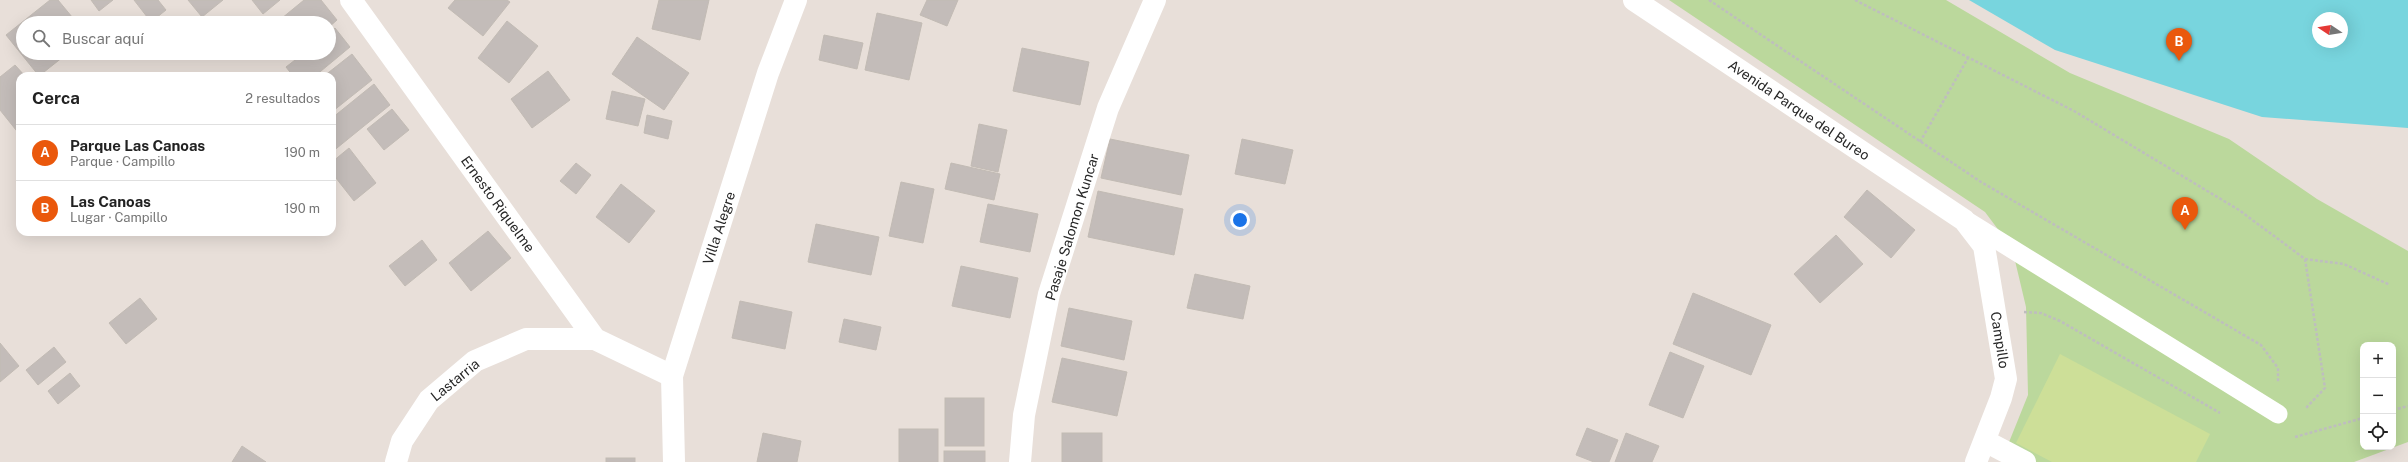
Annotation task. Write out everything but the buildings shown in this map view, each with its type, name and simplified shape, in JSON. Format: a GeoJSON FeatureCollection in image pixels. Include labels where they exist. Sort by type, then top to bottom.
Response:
{"type":"FeatureCollection","features":[{"type":"Feature","properties":{"kind":"street","name":"Ernesto Riquelme"},"geometry":{"type":"LineString","coordinates":[[351,0],[595,339],[672,376]]}},
{"type":"Feature","properties":{"kind":"street","name":"Villa Alegre"},"geometry":{"type":"LineString","coordinates":[[674,462],[672,376],[768,73],[796,0]]}},
{"type":"Feature","properties":{"kind":"street","name":"Pasaje Salomon Kuncar"},"geometry":{"type":"LineString","coordinates":[[1020,462],[1024,415],[1049,294],[1108,108],[1155,0]]}},
{"type":"Feature","properties":{"kind":"street","name":"Avenida Parque del Bureo"},"geometry":{"type":"LineString","coordinates":[[1634,0],[1964,220]]}},
{"type":"Feature","properties":{"kind":"street","name":"Campillo"},"geometry":{"type":"LineString","coordinates":[[1964,220],[1984,246],[2006,379],[1985,441],[1976,462]]}},
{"type":"Feature","properties":{"kind":"street","name":"Lastarria"},"geometry":{"type":"LineString","coordinates":[[396,462],[402,441],[429,400],[475,361],[526,339],[595,339]]}},
{"type":"Feature","properties":{"kind":"street"},"geometry":{"type":"LineString","coordinates":[[1985,441],[2025,462]]}},
{"type":"Feature","properties":{"kind":"lane"},"geometry":{"type":"LineString","coordinates":[[1964,220],[2272,410]]}},
{"type":"Feature","properties":{"kind":"path"},"geometry":{"type":"LineString","coordinates":[[1709,0],[1981,182],[2260,345],[2278,368],[2278,384],[2272,410]]}},
{"type":"Feature","properties":{"kind":"path"},"geometry":{"type":"LineString","coordinates":[[1855,0],[2074,111],[2239,210],[2305,259],[2344,264],[2390,285]]}},
{"type":"Feature","properties":{"kind":"path"},"geometry":{"type":"LineString","coordinates":[[1920,142],[1968,58]]}},
{"type":"Feature","properties":{"kind":"path"},"geometry":{"type":"LineString","coordinates":[[2304,410],[2325,388],[2305,259]]}},
{"type":"Feature","properties":{"kind":"path"},"geometry":{"type":"LineString","coordinates":[[1995,311],[2041,313],[2060,321],[2225,416]]}},
{"type":"Feature","properties":{"kind":"path"},"geometry":{"type":"LineString","coordinates":[[2396,409],[2408,406]]}},
{"type":"Feature","properties":{"kind":"path"},"geometry":{"type":"LineString","coordinates":[[2288,439],[2360,419]]}},
{"type":"Feature","properties":{"kind":"green space"},"geometry":{"type":"Polygon","coordinates":[[[1669,0],[1946,0],[2070,73],[2229,139],[2317,199],[2408,251],[2408,442],[2396,446],[2396,342],[2360,342],[2360,450],[2386,450],[2354,462],[2001,462],[2028,395],[2026,307],[2012,248],[1985,212],[1669,0]]]}},
{"type":"Feature","properties":{"kind":"green space"},"geometry":{"type":"Polygon","coordinates":[[[2060,354],[2210,434],[2196,462],[2052,462],[2016,443],[2060,354]]]}},
{"type":"Feature","properties":{"kind":"water"},"geometry":{"type":"Polygon","coordinates":[[[1969,0],[2408,0],[2408,128],[2262,117],[2055,50],[1969,0]]]}},
{"type":"Feature","properties":{"kind":"place","name":"Las Canoas"},"geometry":{"type":"Point","coordinates":[2179,61]}},
{"type":"Feature","properties":{"kind":"place","name":"Parque Las Canoas"},"geometry":{"type":"Point","coordinates":[2185,230]}}]}
